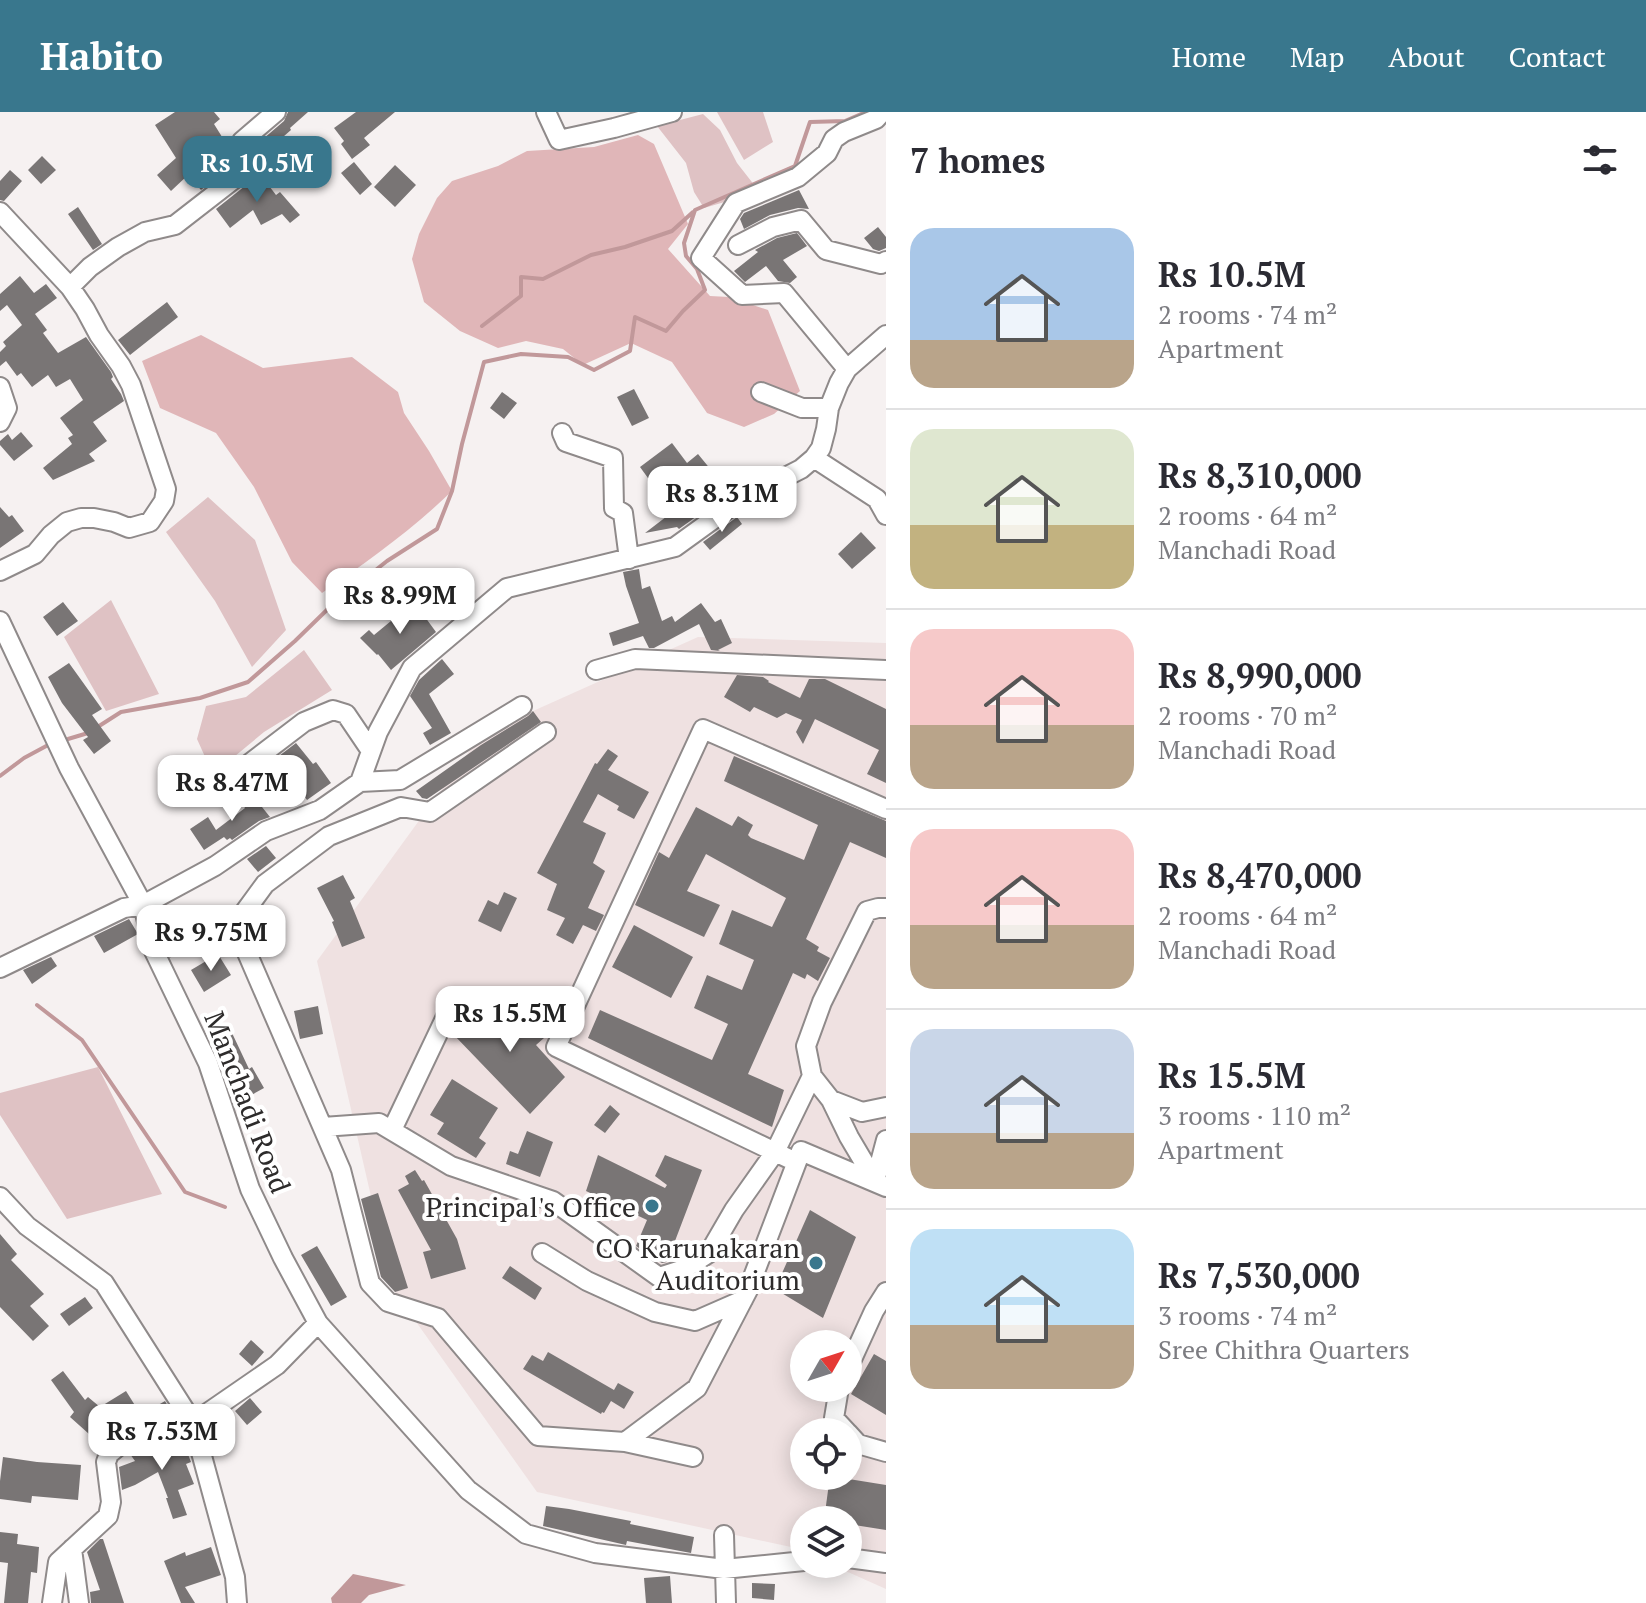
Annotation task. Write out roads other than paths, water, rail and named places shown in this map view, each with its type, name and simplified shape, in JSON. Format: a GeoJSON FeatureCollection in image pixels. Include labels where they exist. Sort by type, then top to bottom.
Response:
{"type":"FeatureCollection","features":[{"type":"Feature","properties":{"kind":"street"},"geometry":{"type":"LineString","coordinates":[[70,287],[90,267],[118,247],[145,232],[175,225],[251,166],[242,141],[276,112]]}},
{"type":"Feature","properties":{"kind":"street"},"geometry":{"type":"LineString","coordinates":[[546,112],[559,140],[672,112]]}},
{"type":"Feature","properties":{"kind":"street"},"geometry":{"type":"LineString","coordinates":[[847,369],[784,293],[742,295],[701,258],[736,203],[798,177],[827,153],[834,139],[876,119],[882,112]]}},
{"type":"Feature","properties":{"kind":"street"},"geometry":{"type":"LineString","coordinates":[[0,212],[70,287],[121,366],[131,385],[166,489],[164,501],[150,522],[129,528],[94,518],[67,522],[35,554],[0,571]]}},
{"type":"Feature","properties":{"kind":"street"},"geometry":{"type":"LineString","coordinates":[[738,245],[773,227],[801,220],[826,250],[881,264],[886,261]]}},
{"type":"Feature","properties":{"kind":"street"},"geometry":{"type":"LineString","coordinates":[[360,782],[378,732],[412,668],[507,588],[675,547],[740,500],[801,469],[814,458],[823,442],[829,408],[847,369],[884,344]]}},
{"type":"Feature","properties":{"kind":"street"},"geometry":{"type":"LineString","coordinates":[[0,387],[7,408],[0,422]]}},
{"type":"Feature","properties":{"kind":"street"},"geometry":{"type":"LineString","coordinates":[[761,392],[802,408],[829,408]]}},
{"type":"Feature","properties":{"kind":"street"},"geometry":{"type":"LineString","coordinates":[[562,433],[566,442],[613,458],[614,508],[623,513],[629,559]]}},
{"type":"Feature","properties":{"kind":"street"},"geometry":{"type":"LineString","coordinates":[[814,458],[877,499],[886,515]]}},
{"type":"Feature","properties":{"kind":"street","name":"Manchadi Road"},"geometry":{"type":"LineString","coordinates":[[0,621],[69,768],[143,905],[154,951],[208,1063],[250,1189],[318,1323],[468,1490],[526,1534],[595,1553],[724,1569],[790,1562]]}},
{"type":"Feature","properties":{"kind":"street"},"geometry":{"type":"LineString","coordinates":[[596,670],[635,659],[886,670]]}},
{"type":"Feature","properties":{"kind":"street"},"geometry":{"type":"LineString","coordinates":[[0,968],[124,908],[143,905],[215,866],[266,831],[320,810],[360,782],[400,780],[522,706]]}},
{"type":"Feature","properties":{"kind":"street"},"geometry":{"type":"LineString","coordinates":[[211,793],[304,722],[333,710],[346,714],[371,751]]}},
{"type":"Feature","properties":{"kind":"street"},"geometry":{"type":"LineString","coordinates":[[796,1162],[556,1047],[703,729],[886,809]]}},
{"type":"Feature","properties":{"kind":"street"},"geometry":{"type":"LineString","coordinates":[[154,951],[235,925],[265,884],[329,836],[401,807],[430,812],[546,732]]}},
{"type":"Feature","properties":{"kind":"street"},"geometry":{"type":"LineString","coordinates":[[880,1184],[849,1137],[831,1100],[812,1076],[806,1046],[822,1002],[867,911],[886,908]]}},
{"type":"Feature","properties":{"kind":"street"},"geometry":{"type":"LineString","coordinates":[[235,925],[341,1170],[370,1283],[388,1302],[438,1318],[538,1436],[625,1442],[693,1457]]}},
{"type":"Feature","properties":{"kind":"street"},"geometry":{"type":"LineString","coordinates":[[392,1130],[451,1006]]}},
{"type":"Feature","properties":{"kind":"street"},"geometry":{"type":"LineString","coordinates":[[323,1127],[379,1123],[451,1166],[553,1201],[659,1277],[684,1269],[709,1253],[734,1210],[775,1152],[812,1076]]}},
{"type":"Feature","properties":{"kind":"street"},"geometry":{"type":"LineString","coordinates":[[831,1100],[862,1112],[886,1107]]}},
{"type":"Feature","properties":{"kind":"street"},"geometry":{"type":"LineString","coordinates":[[880,1184],[886,1140]]}},
{"type":"Feature","properties":{"kind":"street"},"geometry":{"type":"LineString","coordinates":[[625,1442],[697,1388],[743,1300],[801,1151],[880,1184]]}},
{"type":"Feature","properties":{"kind":"street"},"geometry":{"type":"LineString","coordinates":[[0,1197],[27,1226],[104,1283],[193,1423],[235,1577],[237,1603]]}},
{"type":"Feature","properties":{"kind":"street"},"geometry":{"type":"LineString","coordinates":[[542,1253],[587,1281],[655,1312],[695,1321],[743,1300]]}},
{"type":"Feature","properties":{"kind":"street"},"geometry":{"type":"LineString","coordinates":[[862,1337],[886,1292]]}},
{"type":"Feature","properties":{"kind":"street"},"geometry":{"type":"LineString","coordinates":[[52,1603],[58,1562],[108,1516],[111,1502],[106,1462],[113,1449],[193,1423],[277,1365],[318,1323]]}},
{"type":"Feature","properties":{"kind":"street"},"geometry":{"type":"LineString","coordinates":[[862,1445],[886,1452]]}},
{"type":"Feature","properties":{"kind":"street"},"geometry":{"type":"LineString","coordinates":[[724,1535],[726,1603]]}},
{"type":"Feature","properties":{"kind":"street"},"geometry":{"type":"LineString","coordinates":[[72,1549],[79,1603]]}},
{"type":"Feature","properties":{"kind":"street"},"geometry":{"type":"LineString","coordinates":[[862,1560],[886,1563]]}},
{"type":"Feature","properties":{"kind":"waterway"},"geometry":{"type":"LineString","coordinates":[[96,728],[121,712],[200,698],[248,682],[333,604],[387,561],[437,529],[452,491],[484,362],[521,354],[568,357],[594,370],[630,351],[635,317],[666,331],[705,290],[697,269],[686,256],[684,243],[695,210],[795,166],[810,122],[845,121],[866,112]]}},
{"type":"Feature","properties":{"kind":"waterway"},"geometry":{"type":"LineString","coordinates":[[482,326],[521,296],[521,277],[543,279],[591,255],[672,231],[693,212]]}},
{"type":"Feature","properties":{"kind":"waterway"},"geometry":{"type":"LineString","coordinates":[[68,739],[88,733]]}},
{"type":"Feature","properties":{"kind":"waterway"},"geometry":{"type":"LineString","coordinates":[[0,776],[50,744]]}},
{"type":"Feature","properties":{"kind":"waterway"},"geometry":{"type":"LineString","coordinates":[[37,1005],[82,1040],[185,1192],[225,1207]]}},
{"type":"Feature","properties":{"kind":"place","name":"Principal's Office"},"geometry":{"type":"Point","coordinates":[652,1206]}},
{"type":"Feature","properties":{"kind":"place","name":"CO Karunakaran Auditorium"},"geometry":{"type":"Point","coordinates":[816,1263]}}]}
